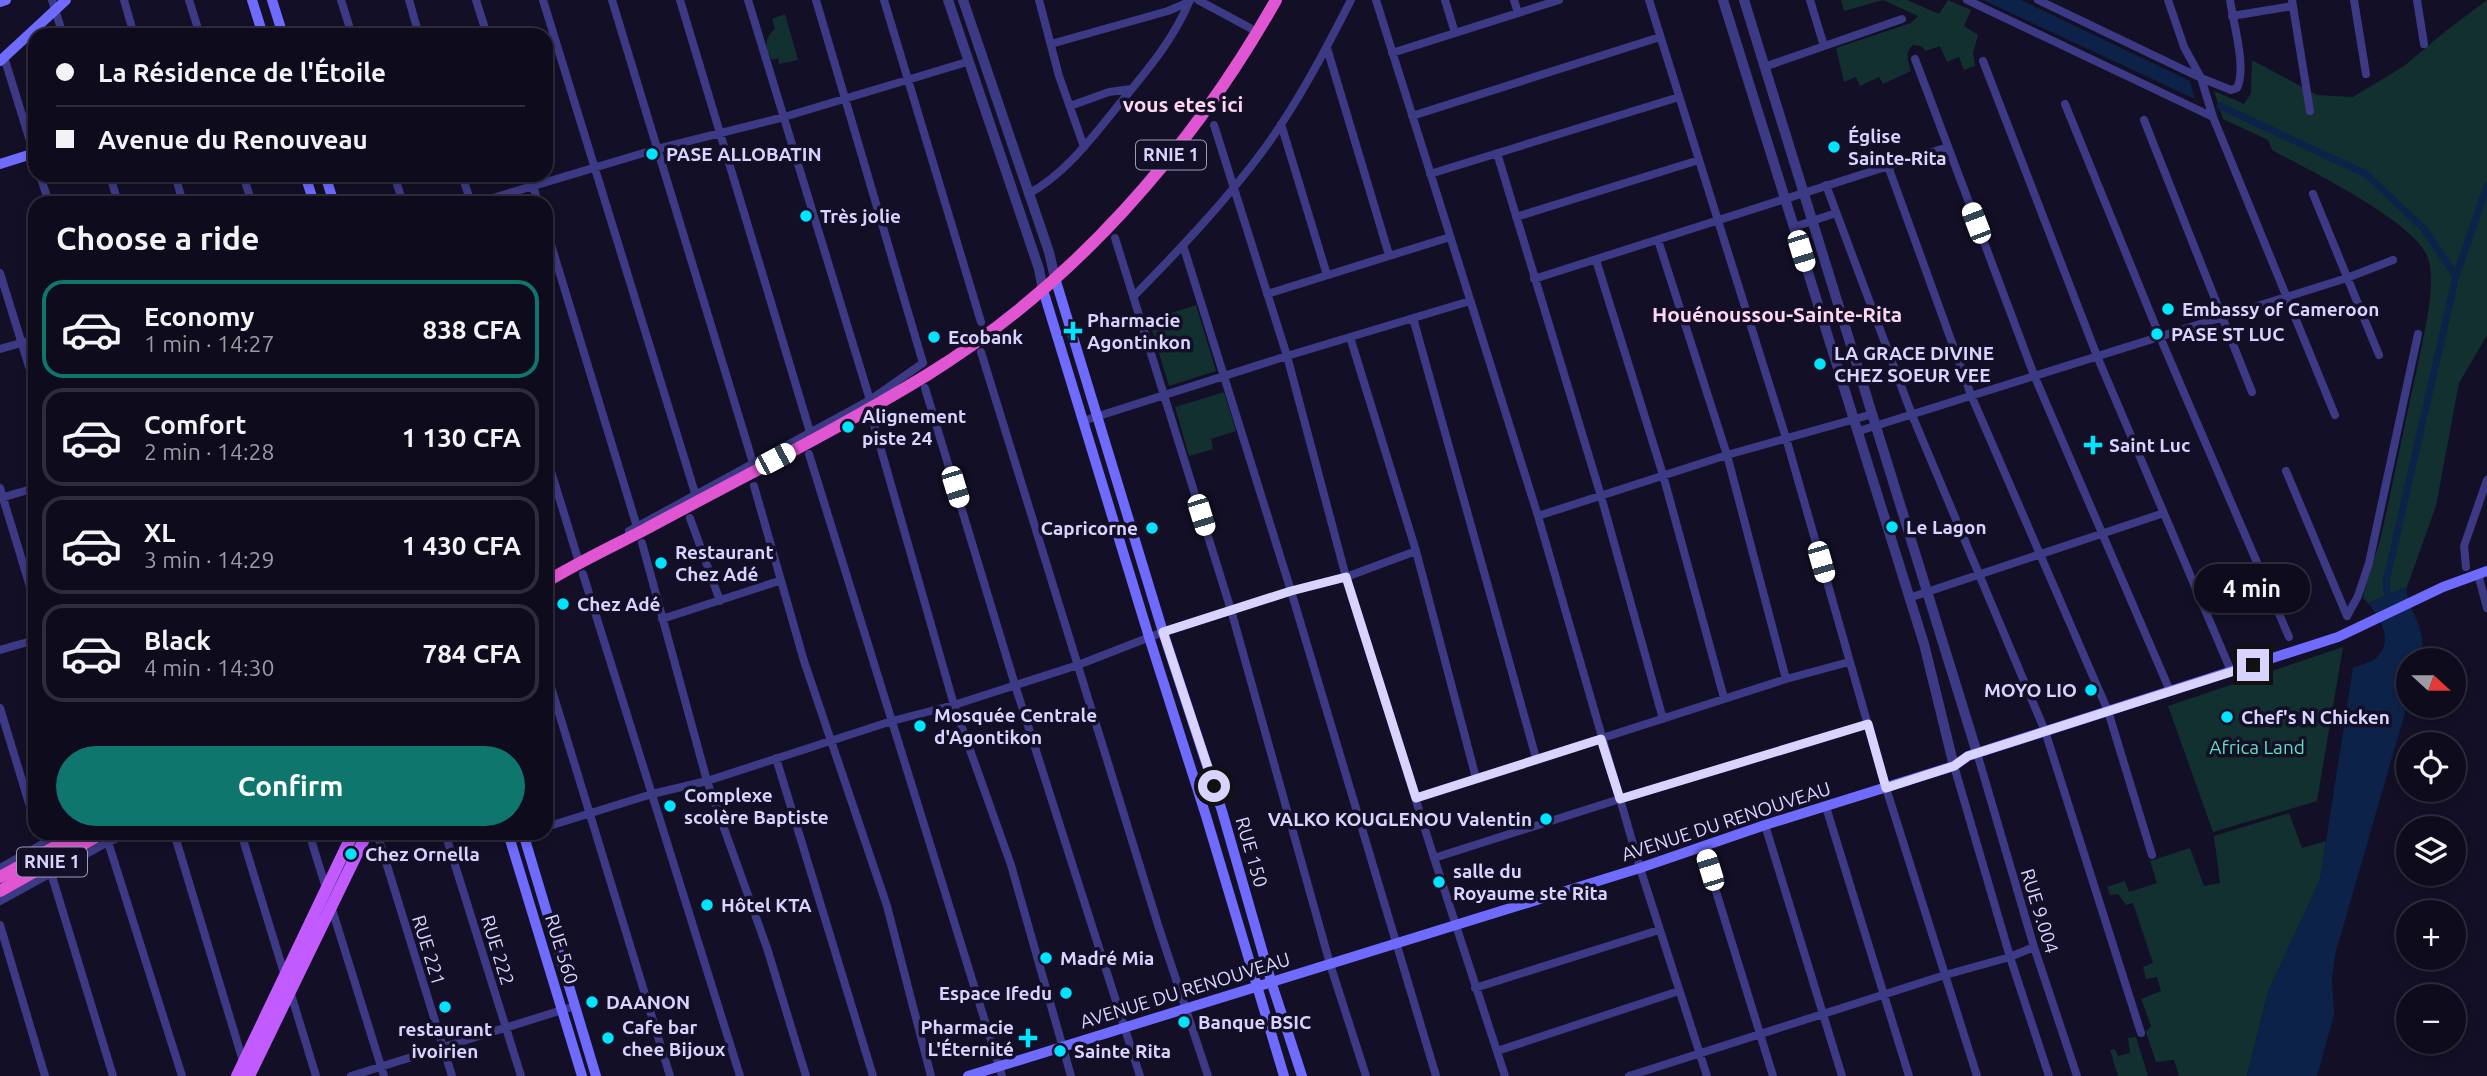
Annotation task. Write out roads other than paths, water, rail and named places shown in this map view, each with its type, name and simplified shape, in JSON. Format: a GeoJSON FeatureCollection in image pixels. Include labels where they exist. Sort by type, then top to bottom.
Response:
{"type":"FeatureCollection","features":[{"type":"Feature","properties":{"kind":"highway","name":"RNIE 1"},"geometry":{"type":"LineString","coordinates":[[553,578],[928,374],[1043,290],[1110,225],[1164,165],[1216,95],[1276,0]]}},
{"type":"Feature","properties":{"kind":"highway","name":"RNIE 1"},"geometry":{"type":"LineString","coordinates":[[0,877],[67,840]]}},
{"type":"Feature","properties":{"kind":"highway","name":"RNIE 1"},"geometry":{"type":"LineString","coordinates":[[0,891],[100,840]]}},
{"type":"Feature","properties":{"kind":"main road"},"geometry":{"type":"LineString","coordinates":[[0,2],[6,0]]}},
{"type":"Feature","properties":{"kind":"main road"},"geometry":{"type":"LineString","coordinates":[[37,28],[66,0]]}},
{"type":"Feature","properties":{"kind":"main road"},"geometry":{"type":"LineString","coordinates":[[252,0],[261,28]]}},
{"type":"Feature","properties":{"kind":"main road"},"geometry":{"type":"LineString","coordinates":[[272,0],[281,28]]}},
{"type":"Feature","properties":{"kind":"main road"},"geometry":{"type":"LineString","coordinates":[[2,59],[28,36]]}},
{"type":"Feature","properties":{"kind":"main road"},"geometry":{"type":"LineString","coordinates":[[0,164],[28,157]]}},
{"type":"Feature","properties":{"kind":"main road","name":"RUE 150"},"geometry":{"type":"LineString","coordinates":[[1055,278],[1302,1076]]}},
{"type":"Feature","properties":{"kind":"main road","name":"RUE 150"},"geometry":{"type":"LineString","coordinates":[[1043,290],[1206,816],[1283,1076]]}},
{"type":"Feature","properties":{"kind":"main road","name":"AVENUE DU RENOUVEAU"},"geometry":{"type":"LineString","coordinates":[[968,1076],[1000,1071],[1062,1046],[1640,868],[1765,825],[1954,766],[1972,755],[2338,637],[2482,573]]}},
{"type":"Feature","properties":{"kind":"main road"},"geometry":{"type":"LineString","coordinates":[[1206,816],[1222,811]]}},
{"type":"Feature","properties":{"kind":"main road"},"geometry":{"type":"LineString","coordinates":[[237,1076],[350,840]]}},
{"type":"Feature","properties":{"kind":"main road"},"geometry":{"type":"LineString","coordinates":[[249,1076],[364,840]]}},
{"type":"Feature","properties":{"kind":"main road","name":"RUE 560"},"geometry":{"type":"LineString","coordinates":[[510,840],[582,1076]]}},
{"type":"Feature","properties":{"kind":"main road","name":"RUE 560"},"geometry":{"type":"LineString","coordinates":[[527,840],[596,1076]]}},
{"type":"Feature","properties":{"kind":"street"},"geometry":{"type":"LineString","coordinates":[[52,0],[61,28]]}},
{"type":"Feature","properties":{"kind":"street"},"geometry":{"type":"LineString","coordinates":[[124,0],[132,28]]}},
{"type":"Feature","properties":{"kind":"street"},"geometry":{"type":"LineString","coordinates":[[190,0],[198,28]]}},
{"type":"Feature","properties":{"kind":"street"},"geometry":{"type":"LineString","coordinates":[[341,0],[350,28]]}},
{"type":"Feature","properties":{"kind":"street"},"geometry":{"type":"LineString","coordinates":[[409,0],[417,28]]}},
{"type":"Feature","properties":{"kind":"street"},"geometry":{"type":"LineString","coordinates":[[476,0],[485,28]]}},
{"type":"Feature","properties":{"kind":"street"},"geometry":{"type":"LineString","coordinates":[[543,0],[552,28]]}},
{"type":"Feature","properties":{"kind":"street"},"geometry":{"type":"LineString","coordinates":[[612,0],[752,463]]}},
{"type":"Feature","properties":{"kind":"street"},"geometry":{"type":"LineString","coordinates":[[680,0],[810,432]]}},
{"type":"Feature","properties":{"kind":"street"},"geometry":{"type":"LineString","coordinates":[[748,0],[870,400]]}},
{"type":"Feature","properties":{"kind":"street"},"geometry":{"type":"LineString","coordinates":[[553,572],[870,400],[923,363],[816,0]]}},
{"type":"Feature","properties":{"kind":"street"},"geometry":{"type":"LineString","coordinates":[[884,0],[981,322]]}},
{"type":"Feature","properties":{"kind":"street"},"geometry":{"type":"LineString","coordinates":[[948,0],[1039,269],[1043,290]]}},
{"type":"Feature","properties":{"kind":"street"},"geometry":{"type":"LineString","coordinates":[[963,0],[1055,278]]}},
{"type":"Feature","properties":{"kind":"street"},"geometry":{"type":"LineString","coordinates":[[1039,0],[1059,76],[1084,147]]}},
{"type":"Feature","properties":{"kind":"street"},"geometry":{"type":"LineString","coordinates":[[1133,296],[1184,245],[1234,187],[1281,124],[1351,0]]}},
{"type":"Feature","properties":{"kind":"street"},"geometry":{"type":"LineString","coordinates":[[1376,0],[1538,516],[1601,739],[1707,1076]]}},
{"type":"Feature","properties":{"kind":"street"},"geometry":{"type":"LineString","coordinates":[[1445,0],[1455,33]]}},
{"type":"Feature","properties":{"kind":"street"},"geometry":{"type":"LineString","coordinates":[[1514,0],[1518,13]]}},
{"type":"Feature","properties":{"kind":"street"},"geometry":{"type":"LineString","coordinates":[[1392,53],[1559,0]]}},
{"type":"Feature","properties":{"kind":"street"},"geometry":{"type":"LineString","coordinates":[[1649,0],[1786,438],[1886,788],[1977,1076]]}},
{"type":"Feature","properties":{"kind":"street"},"geometry":{"type":"LineString","coordinates":[[1723,0],[1924,643],[1954,766],[2010,957],[2049,1076]]}},
{"type":"Feature","properties":{"kind":"street"},"geometry":{"type":"LineString","coordinates":[[1744,0],[1927,592],[1972,755]]}},
{"type":"Feature","properties":{"kind":"street"},"geometry":{"type":"LineString","coordinates":[[1811,0],[1824,46]]}},
{"type":"Feature","properties":{"kind":"street"},"geometry":{"type":"LineString","coordinates":[[1967,0],[2213,117]]}},
{"type":"Feature","properties":{"kind":"street"},"geometry":{"type":"LineString","coordinates":[[2038,0],[2200,78],[2231,90],[2237,88],[2241,69],[2230,0]]}},
{"type":"Feature","properties":{"kind":"street"},"geometry":{"type":"LineString","coordinates":[[2168,0],[2184,47],[2200,78],[2213,117],[2335,415]]}},
{"type":"Feature","properties":{"kind":"street"},"geometry":{"type":"LineString","coordinates":[[2354,0],[2366,74]]}},
{"type":"Feature","properties":{"kind":"street"},"geometry":{"type":"LineString","coordinates":[[2417,0],[2424,44]]}},
{"type":"Feature","properties":{"kind":"street"},"geometry":{"type":"LineString","coordinates":[[1028,194],[1084,147],[1165,46],[1192,1]]}},
{"type":"Feature","properties":{"kind":"street"},"geometry":{"type":"LineString","coordinates":[[1051,44],[1168,11],[1192,1],[1250,28]]}},
{"type":"Feature","properties":{"kind":"street"},"geometry":{"type":"LineString","coordinates":[[2232,16],[2293,3],[2310,111]]}},
{"type":"Feature","properties":{"kind":"street"},"geometry":{"type":"LineString","coordinates":[[1764,67],[1902,19]]}},
{"type":"Feature","properties":{"kind":"street"},"geometry":{"type":"LineString","coordinates":[[553,33],[695,493]]}},
{"type":"Feature","properties":{"kind":"street"},"geometry":{"type":"LineString","coordinates":[[1412,116],[1660,37]]}},
{"type":"Feature","properties":{"kind":"street"},"geometry":{"type":"LineString","coordinates":[[1326,48],[1389,256]]}},
{"type":"Feature","properties":{"kind":"street"},"geometry":{"type":"LineString","coordinates":[[2,59],[28,135]]}},
{"type":"Feature","properties":{"kind":"street"},"geometry":{"type":"LineString","coordinates":[[1915,59],[2034,375],[2169,691]]}},
{"type":"Feature","properties":{"kind":"street"},"geometry":{"type":"LineString","coordinates":[[1983,61],[2097,356],[2231,671]]}},
{"type":"Feature","properties":{"kind":"street"},"geometry":{"type":"LineString","coordinates":[[553,180],[657,149],[784,117],[967,62]]}},
{"type":"Feature","properties":{"kind":"street"},"geometry":{"type":"LineString","coordinates":[[1070,106],[1109,92],[1131,89]]}},
{"type":"Feature","properties":{"kind":"street"},"geometry":{"type":"LineString","coordinates":[[1430,174],[1679,97]]}},
{"type":"Feature","properties":{"kind":"street"},"geometry":{"type":"LineString","coordinates":[[2065,104],[2160,337],[2289,637]]}},
{"type":"Feature","properties":{"kind":"street"},"geometry":{"type":"LineString","coordinates":[[2144,120],[2252,392]]}},
{"type":"Feature","properties":{"kind":"street"},"geometry":{"type":"LineString","coordinates":[[1281,124],[1327,275]]}},
{"type":"Feature","properties":{"kind":"street"},"geometry":{"type":"LineString","coordinates":[[1214,125],[1287,356],[1346,577],[1505,1076]]}},
{"type":"Feature","properties":{"kind":"street"},"geometry":{"type":"LineString","coordinates":[[1534,279],[1948,147]]}},
{"type":"Feature","properties":{"kind":"street"},"geometry":{"type":"LineString","coordinates":[[1497,153],[1601,496],[1663,719]]}},
{"type":"Feature","properties":{"kind":"street"},"geometry":{"type":"LineString","coordinates":[[1516,217],[1699,160]]}},
{"type":"Feature","properties":{"kind":"street"},"geometry":{"type":"LineString","coordinates":[[1888,166],[1971,396],[2108,711],[2152,855]]}},
{"type":"Feature","properties":{"kind":"street"},"geometry":{"type":"LineString","coordinates":[[532,182],[536,196]]}},
{"type":"Feature","properties":{"kind":"street"},"geometry":{"type":"LineString","coordinates":[[500,196],[547,182]]}},
{"type":"Feature","properties":{"kind":"street"},"geometry":{"type":"LineString","coordinates":[[1826,186],[1912,415],[2045,731],[2141,1033]]}},
{"type":"Feature","properties":{"kind":"street"},"geometry":{"type":"LineString","coordinates":[[2313,194],[2379,355]]}},
{"type":"Feature","properties":{"kind":"street"},"geometry":{"type":"LineString","coordinates":[[1794,228],[1836,213]]}},
{"type":"Feature","properties":{"kind":"street"},"geometry":{"type":"LineString","coordinates":[[1267,294],[1450,237]]}},
{"type":"Feature","properties":{"kind":"street"},"geometry":{"type":"LineString","coordinates":[[1115,238],[1231,610],[1330,964],[1366,1076]]}},
{"type":"Feature","properties":{"kind":"street"},"geometry":{"type":"LineString","coordinates":[[1658,240],[1727,455],[1786,679]]}},
{"type":"Feature","properties":{"kind":"street"},"geometry":{"type":"LineString","coordinates":[[1184,245],[1436,1076]]}},
{"type":"Feature","properties":{"kind":"street"},"geometry":{"type":"LineString","coordinates":[[553,251],[637,527]]}},
{"type":"Feature","properties":{"kind":"street"},"geometry":{"type":"LineString","coordinates":[[1596,260],[1663,475],[1724,698]]}},
{"type":"Feature","properties":{"kind":"street"},"geometry":{"type":"LineString","coordinates":[[1538,516],[1786,438],[1912,415],[2287,298],[2392,260]]}},
{"type":"Feature","properties":{"kind":"street"},"geometry":{"type":"LineString","coordinates":[[0,272],[28,363]]}},
{"type":"Feature","properties":{"kind":"street"},"geometry":{"type":"LineString","coordinates":[[1083,421],[1287,356],[1470,302]]}},
{"type":"Feature","properties":{"kind":"street"},"geometry":{"type":"LineString","coordinates":[[1413,318],[1536,758]]}},
{"type":"Feature","properties":{"kind":"street"},"geometry":{"type":"LineString","coordinates":[[2286,471],[2347,616],[2358,596],[2370,563],[2418,334]]}},
{"type":"Feature","properties":{"kind":"street"},"geometry":{"type":"LineString","coordinates":[[1350,337],[1416,551],[1476,778]]}},
{"type":"Feature","properties":{"kind":"street"},"geometry":{"type":"LineString","coordinates":[[0,349],[28,341]]}},
{"type":"Feature","properties":{"kind":"street"},"geometry":{"type":"LineString","coordinates":[[981,352],[1208,1076]]}},
{"type":"Feature","properties":{"kind":"street"},"geometry":{"type":"LineString","coordinates":[[925,388],[1015,685],[1140,1076]]}},
{"type":"Feature","properties":{"kind":"street"},"geometry":{"type":"LineString","coordinates":[[872,418],[954,705],[1011,865],[1071,1076]]}},
{"type":"Feature","properties":{"kind":"street"},"geometry":{"type":"LineString","coordinates":[[809,454],[1000,1071]]}},
{"type":"Feature","properties":{"kind":"street"},"geometry":{"type":"LineString","coordinates":[[553,478],[578,559]]}},
{"type":"Feature","properties":{"kind":"street"},"geometry":{"type":"LineString","coordinates":[[2466,566],[2464,546],[2487,480]]}},
{"type":"Feature","properties":{"kind":"street"},"geometry":{"type":"LineString","coordinates":[[754,486],[779,581],[887,906],[931,1076]]}},
{"type":"Feature","properties":{"kind":"street"},"geometry":{"type":"LineString","coordinates":[[0,488],[28,581]]}},
{"type":"Feature","properties":{"kind":"street"},"geometry":{"type":"LineString","coordinates":[[1,498],[28,490]]}},
{"type":"Feature","properties":{"kind":"street"},"geometry":{"type":"LineString","coordinates":[[1909,598],[2164,513]]}},
{"type":"Feature","properties":{"kind":"street"},"geometry":{"type":"LineString","coordinates":[[691,518],[720,601]]}},
{"type":"Feature","properties":{"kind":"street"},"geometry":{"type":"LineString","coordinates":[[642,543],[707,781],[767,948],[806,1076]]}},
{"type":"Feature","properties":{"kind":"street"},"geometry":{"type":"LineString","coordinates":[[553,825],[652,794],[707,781],[892,721],[954,705],[1078,665],[1163,632],[1291,591],[1346,577],[1416,551]]}},
{"type":"Feature","properties":{"kind":"street"},"geometry":{"type":"LineString","coordinates":[[2482,573],[2487,608]]}},
{"type":"Feature","properties":{"kind":"street"},"geometry":{"type":"LineString","coordinates":[[583,574],[740,1076]]}},
{"type":"Feature","properties":{"kind":"street"},"geometry":{"type":"LineString","coordinates":[[662,619],[779,581]]}},
{"type":"Feature","properties":{"kind":"street"},"geometry":{"type":"LineString","coordinates":[[0,650],[28,642]]}},
{"type":"Feature","properties":{"kind":"street"},"geometry":{"type":"LineString","coordinates":[[1416,798],[1724,698],[1849,662]]}},
{"type":"Feature","properties":{"kind":"street"},"geometry":{"type":"LineString","coordinates":[[553,694],[670,1076]]}},
{"type":"Feature","properties":{"kind":"street"},"geometry":{"type":"LineString","coordinates":[[0,708],[28,800]]}},
{"type":"Feature","properties":{"kind":"street"},"geometry":{"type":"LineString","coordinates":[[1434,858],[1868,724]]}},
{"type":"Feature","properties":{"kind":"street","name":"RUE 9.004"},"geometry":{"type":"LineString","coordinates":[[1972,755],[2077,1076]]}},
{"type":"Feature","properties":{"kind":"street"},"geometry":{"type":"LineString","coordinates":[[776,758],[873,1076]]}},
{"type":"Feature","properties":{"kind":"street"},"geometry":{"type":"LineString","coordinates":[[1826,807],[1909,1076]]}},
{"type":"Feature","properties":{"kind":"street"},"geometry":{"type":"LineString","coordinates":[[1765,825],[1842,1076]]}},
{"type":"Feature","properties":{"kind":"street"},"geometry":{"type":"LineString","coordinates":[[41,840],[42,844]]}},
{"type":"Feature","properties":{"kind":"street"},"geometry":{"type":"LineString","coordinates":[[0,868],[49,840]]}},
{"type":"Feature","properties":{"kind":"street"},"geometry":{"type":"LineString","coordinates":[[0,901],[51,873],[101,840]]}},
{"type":"Feature","properties":{"kind":"street"},"geometry":{"type":"LineString","coordinates":[[107,840],[182,1076]]}},
{"type":"Feature","properties":{"kind":"street"},"geometry":{"type":"LineString","coordinates":[[176,840],[244,1063]]}},
{"type":"Feature","properties":{"kind":"street"},"geometry":{"type":"LineString","coordinates":[[243,840],[284,973]]}},
{"type":"Feature","properties":{"kind":"street"},"geometry":{"type":"LineString","coordinates":[[311,840],[326,888]]}},
{"type":"Feature","properties":{"kind":"street","name":"RUE 221"},"geometry":{"type":"LineString","coordinates":[[379,840],[452,1076]]}},
{"type":"Feature","properties":{"kind":"street","name":"RUE 222"},"geometry":{"type":"LineString","coordinates":[[447,840],[521,1076]]}},
{"type":"Feature","properties":{"kind":"street"},"geometry":{"type":"LineString","coordinates":[[1702,846],[1773,1076]]}},
{"type":"Feature","properties":{"kind":"street"},"geometry":{"type":"LineString","coordinates":[[51,873],[113,1076]]}},
{"type":"Feature","properties":{"kind":"street"},"geometry":{"type":"LineString","coordinates":[[331,906],[384,1076]]}},
{"type":"Feature","properties":{"kind":"street"},"geometry":{"type":"LineString","coordinates":[[0,925],[45,1076]]}},
{"type":"Feature","properties":{"kind":"street"},"geometry":{"type":"LineString","coordinates":[[1475,988],[1659,930]]}},
{"type":"Feature","properties":{"kind":"street"},"geometry":{"type":"LineString","coordinates":[[1629,1076],[1945,975],[2010,957],[2034,947]]}},
{"type":"Feature","properties":{"kind":"street"},"geometry":{"type":"LineString","coordinates":[[290,991],[316,1076]]}},
{"type":"Feature","properties":{"kind":"street"},"geometry":{"type":"LineString","coordinates":[[1497,1051],[1679,991]]}},
{"type":"Feature","properties":{"kind":"street"},"geometry":{"type":"LineString","coordinates":[[351,1076],[575,1006]]}},
{"type":"Feature","properties":{"kind":"water"},"geometry":{"type":"Polygon","coordinates":[[[1983,0],[2021,0],[2190,81],[2195,99],[1983,0]]]}},
{"type":"Feature","properties":{"kind":"water"},"geometry":{"type":"Polygon","coordinates":[[[2407,587],[2407,596],[2420,628],[2422,648],[2396,648],[2396,718],[2403,718],[2399,732],[2396,732],[2396,744],[2335,955],[2332,978],[2334,1015],[2317,1076],[2247,1076],[2268,992],[2320,880],[2353,668],[2375,659],[2384,645],[2381,623],[2368,603],[2407,587]]]}},
{"type":"Feature","properties":{"kind":"waterway"},"geometry":{"type":"LineString","coordinates":[[2220,106],[2366,174],[2424,229],[2456,276]]}},
{"type":"Feature","properties":{"kind":"waterway"},"geometry":{"type":"LineString","coordinates":[[2389,602],[2386,582],[2456,276],[2487,186]]}},
{"type":"Feature","properties":{"kind":"place","name":"Église Sainte-Rita"},"geometry":{"type":"Point","coordinates":[1834,147]}},
{"type":"Feature","properties":{"kind":"place","name":"PASE ALLOBATIN"},"geometry":{"type":"Point","coordinates":[652,154]}},
{"type":"Feature","properties":{"kind":"place","name":"Très jolie"},"geometry":{"type":"Point","coordinates":[806,216]}},
{"type":"Feature","properties":{"kind":"place","name":"Embassy of Cameroon"},"geometry":{"type":"Point","coordinates":[2168,309]}},
{"type":"Feature","properties":{"kind":"place","name":"Pharmacie Agontinkon"},"geometry":{"type":"Point","coordinates":[1073,331]}},
{"type":"Feature","properties":{"kind":"place","name":"PASE ST LUC"},"geometry":{"type":"Point","coordinates":[2157,334]}},
{"type":"Feature","properties":{"kind":"place","name":"Ecobank"},"geometry":{"type":"Point","coordinates":[934,337]}},
{"type":"Feature","properties":{"kind":"place","name":"LA GRACE DIVINE CHEZ SOEUR VEE"},"geometry":{"type":"Point","coordinates":[1820,364]}},
{"type":"Feature","properties":{"kind":"place","name":"Alignement piste 24"},"geometry":{"type":"Point","coordinates":[848,427]}},
{"type":"Feature","properties":{"kind":"place","name":"Saint Luc"},"geometry":{"type":"Point","coordinates":[2093,445]}},
{"type":"Feature","properties":{"kind":"place","name":"Le Lagon"},"geometry":{"type":"Point","coordinates":[1892,527]}},
{"type":"Feature","properties":{"kind":"place","name":"Capricorne"},"geometry":{"type":"Point","coordinates":[1152,528]}},
{"type":"Feature","properties":{"kind":"place","name":"Restaurant Chez Adé"},"geometry":{"type":"Point","coordinates":[661,563]}},
{"type":"Feature","properties":{"kind":"place","name":"Chez Adé"},"geometry":{"type":"Point","coordinates":[563,604]}},
{"type":"Feature","properties":{"kind":"place","name":"MOYO LIO"},"geometry":{"type":"Point","coordinates":[2091,690]}},
{"type":"Feature","properties":{"kind":"place","name":"Chef's N Chicken"},"geometry":{"type":"Point","coordinates":[2227,717]}},
{"type":"Feature","properties":{"kind":"place","name":"Mosquée Centrale d'Agontikon"},"geometry":{"type":"Point","coordinates":[920,726]}},
{"type":"Feature","properties":{"kind":"place","name":"Complexe scolère Baptiste"},"geometry":{"type":"Point","coordinates":[670,806]}},
{"type":"Feature","properties":{"kind":"place","name":"VALKO KOUGLENOU Valentin"},"geometry":{"type":"Point","coordinates":[1546,819]}},
{"type":"Feature","properties":{"kind":"place","name":"Chez Ornella"},"geometry":{"type":"Point","coordinates":[351,854]}},
{"type":"Feature","properties":{"kind":"place","name":"salle du Royaume ste Rita"},"geometry":{"type":"Point","coordinates":[1439,882]}},
{"type":"Feature","properties":{"kind":"place","name":"Hôtel KTA"},"geometry":{"type":"Point","coordinates":[707,905]}},
{"type":"Feature","properties":{"kind":"place","name":"Madré Mia"},"geometry":{"type":"Point","coordinates":[1046,958]}},
{"type":"Feature","properties":{"kind":"place","name":"Espace Ifedu"},"geometry":{"type":"Point","coordinates":[1066,993]}},
{"type":"Feature","properties":{"kind":"place","name":"DAANON"},"geometry":{"type":"Point","coordinates":[592,1002]}},
{"type":"Feature","properties":{"kind":"place","name":"restaurant ivoirien"},"geometry":{"type":"Point","coordinates":[445,1007]}},
{"type":"Feature","properties":{"kind":"place","name":"Banque BSIC"},"geometry":{"type":"Point","coordinates":[1184,1022]}},
{"type":"Feature","properties":{"kind":"place","name":"Cafe bar chee Bijoux"},"geometry":{"type":"Point","coordinates":[608,1038]}},
{"type":"Feature","properties":{"kind":"place","name":"Pharmacie L'Éternité"},"geometry":{"type":"Point","coordinates":[1028,1038]}},
{"type":"Feature","properties":{"kind":"place","name":"Sainte Rita"},"geometry":{"type":"Point","coordinates":[1060,1051]}},
{"type":"Feature","properties":{"kind":"district","name":"vous etes ici"},"geometry":{"type":"Point","coordinates":[1183,105]}},
{"type":"Feature","properties":{"kind":"district","name":"Houénoussou-Sainte-Rita"},"geometry":{"type":"Point","coordinates":[1777,315]}},
{"type":"Feature","properties":{"kind":"park label","name":"Africa Land"},"geometry":{"type":"Point","coordinates":[2257,747]}}]}
